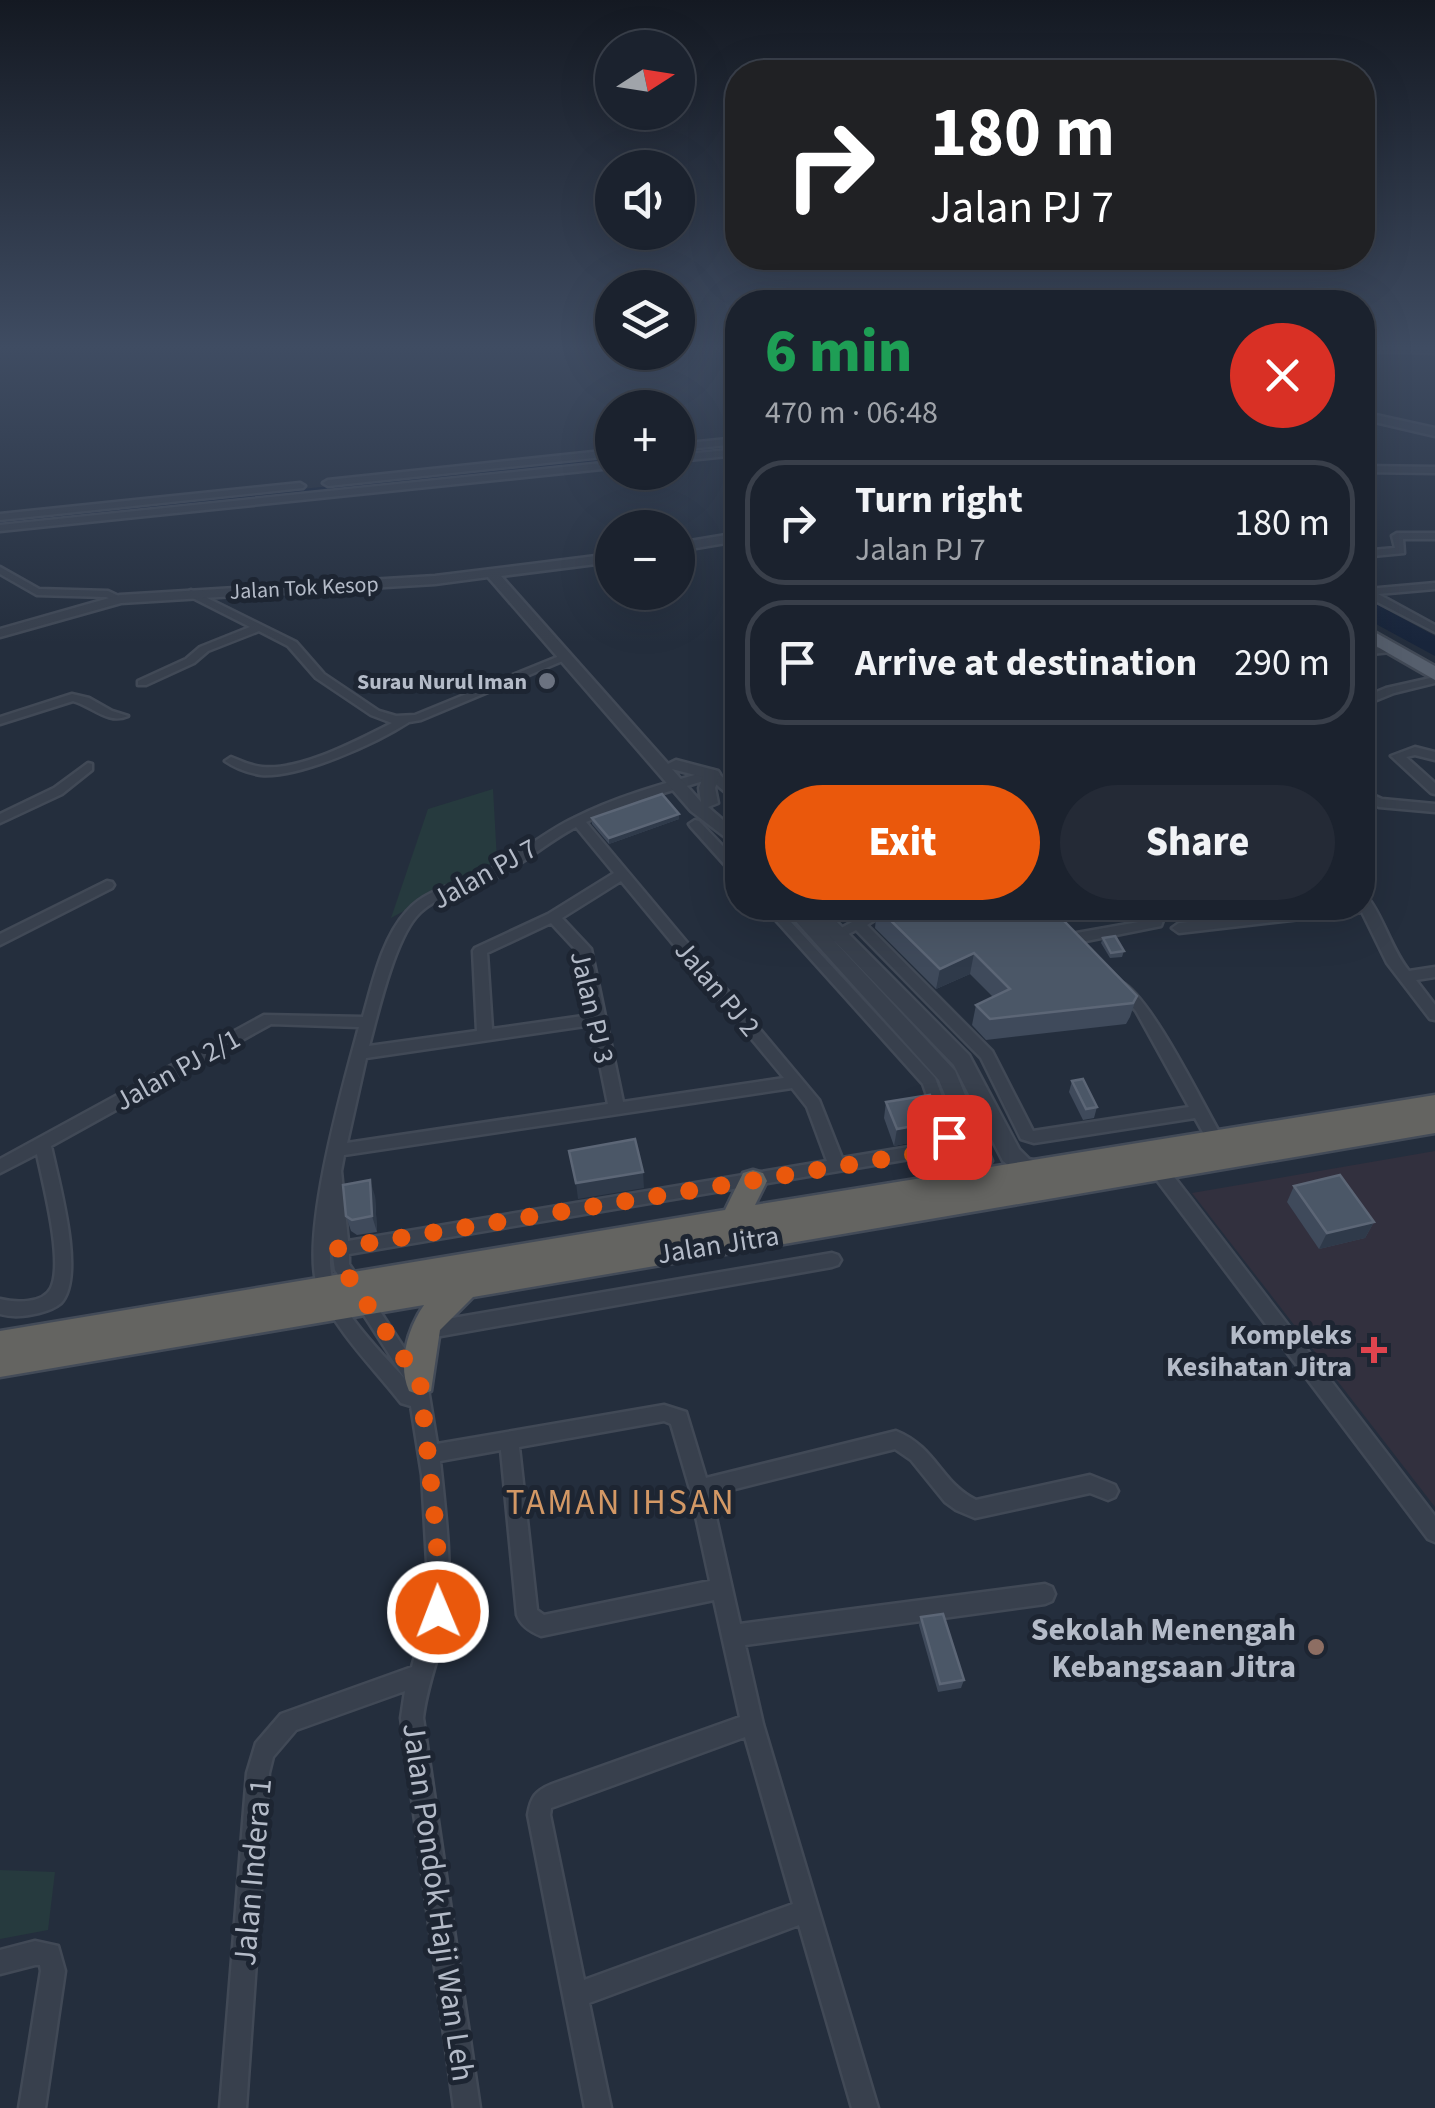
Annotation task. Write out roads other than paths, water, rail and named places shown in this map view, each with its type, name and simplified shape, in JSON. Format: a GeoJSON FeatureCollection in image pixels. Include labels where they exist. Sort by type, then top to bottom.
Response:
{"type":"FeatureCollection","features":[{"type":"Feature","properties":{"kind":"highway","name":"Jalan Jitra"},"geometry":{"type":"LineString","coordinates":[[0,1364],[734,1220],[1435,1105]]}},
{"type":"Feature","properties":{"kind":"highway","name":"Jalan Jitra"},"geometry":{"type":"LineString","coordinates":[[0,1344],[345,1295],[466,1286],[1435,1123]]}},
{"type":"Feature","properties":{"kind":"highway"},"geometry":{"type":"LineString","coordinates":[[734,1220],[753,1181]]}},
{"type":"Feature","properties":{"kind":"highway"},"geometry":{"type":"LineString","coordinates":[[420,1391],[424,1331],[432,1314],[466,1286]]}},
{"type":"Feature","properties":{"kind":"main road"},"geometry":{"type":"LineString","coordinates":[[1375,641],[1396,648],[1432,672]]}},
{"type":"Feature","properties":{"kind":"street"},"geometry":{"type":"LineString","coordinates":[[695,456],[725,453]]}},
{"type":"Feature","properties":{"kind":"street"},"geometry":{"type":"LineString","coordinates":[[0,528],[595,456]]}},
{"type":"Feature","properties":{"kind":"street"},"geometry":{"type":"LineString","coordinates":[[0,516],[595,466]]}},
{"type":"Feature","properties":{"kind":"street"},"geometry":{"type":"LineString","coordinates":[[1375,468],[1435,470]]}},
{"type":"Feature","properties":{"kind":"street"},"geometry":{"type":"LineString","coordinates":[[1375,553],[1400,550],[1398,536],[1435,536]]}},
{"type":"Feature","properties":{"kind":"street"},"geometry":{"type":"LineString","coordinates":[[695,544],[725,539]]}},
{"type":"Feature","properties":{"kind":"street","name":"Jalan Tok Kesop"},"geometry":{"type":"LineString","coordinates":[[0,633],[120,599],[493,574],[595,560]]}},
{"type":"Feature","properties":{"kind":"street"},"geometry":{"type":"LineString","coordinates":[[0,571],[37,592],[108,594],[120,599]]}},
{"type":"Feature","properties":{"kind":"street"},"geometry":{"type":"LineString","coordinates":[[493,574],[725,832]]}},
{"type":"Feature","properties":{"kind":"street"},"geometry":{"type":"LineString","coordinates":[[1375,590],[1435,586]]}},
{"type":"Feature","properties":{"kind":"street"},"geometry":{"type":"LineString","coordinates":[[191,594],[292,644],[340,692],[375,713],[404,721]]}},
{"type":"Feature","properties":{"kind":"street"},"geometry":{"type":"LineString","coordinates":[[1375,596],[1435,629]]}},
{"type":"Feature","properties":{"kind":"street"},"geometry":{"type":"LineString","coordinates":[[142,683],[185,664],[204,649],[258,628]]}},
{"type":"Feature","properties":{"kind":"street"},"geometry":{"type":"LineString","coordinates":[[231,761],[264,772],[280,770],[370,740],[404,721],[566,657]]}},
{"type":"Feature","properties":{"kind":"street"},"geometry":{"type":"LineString","coordinates":[[1375,698],[1432,672]]}},
{"type":"Feature","properties":{"kind":"street"},"geometry":{"type":"LineString","coordinates":[[0,720],[72,697],[83,699],[107,716],[122,716]]}},
{"type":"Feature","properties":{"kind":"street"},"geometry":{"type":"LineString","coordinates":[[618,713],[676,765],[683,783],[725,817]]}},
{"type":"Feature","properties":{"kind":"street"},"geometry":{"type":"LineString","coordinates":[[1435,756],[1415,751],[1397,756],[1435,790]]}},
{"type":"Feature","properties":{"kind":"street"},"geometry":{"type":"LineString","coordinates":[[676,765],[712,774],[725,787]]}},
{"type":"Feature","properties":{"kind":"street"},"geometry":{"type":"LineString","coordinates":[[0,819],[58,791],[88,768]]}},
{"type":"Feature","properties":{"kind":"street"},"geometry":{"type":"LineString","coordinates":[[710,802],[712,774]]}},
{"type":"Feature","properties":{"kind":"street","name":"Jalan PJ 7"},"geometry":{"type":"LineString","coordinates":[[335,1174],[367,1022],[398,936],[411,914],[494,872],[578,821],[712,774]]}},
{"type":"Feature","properties":{"kind":"street"},"geometry":{"type":"LineString","coordinates":[[1375,801],[1435,808]]}},
{"type":"Feature","properties":{"kind":"street","name":"Jalan PJ 2"},"geometry":{"type":"LineString","coordinates":[[578,821],[819,1111],[837,1166]]}},
{"type":"Feature","properties":{"kind":"street"},"geometry":{"type":"LineString","coordinates":[[695,824],[725,856]]}},
{"type":"Feature","properties":{"kind":"street"},"geometry":{"type":"LineString","coordinates":[[485,1036],[479,954],[553,917],[622,874]]}},
{"type":"Feature","properties":{"kind":"street"},"geometry":{"type":"LineString","coordinates":[[0,940],[107,885]]}},
{"type":"Feature","properties":{"kind":"street","name":"Jalan PJ 3"},"geometry":{"type":"LineString","coordinates":[[553,917],[584,949],[617,1108]]}},
{"type":"Feature","properties":{"kind":"street"},"geometry":{"type":"LineString","coordinates":[[338,1248],[940,1150],[949,1137],[930,1082],[782,920]]}},
{"type":"Feature","properties":{"kind":"street"},"geometry":{"type":"LineString","coordinates":[[815,920],[840,933],[962,1060],[975,1078],[1011,1155],[1022,1165],[1039,1170]]}},
{"type":"Feature","properties":{"kind":"street"},"geometry":{"type":"LineString","coordinates":[[826,920],[987,1055],[1027,1134],[1034,1137],[1198,1112]]}},
{"type":"Feature","properties":{"kind":"street"},"geometry":{"type":"LineString","coordinates":[[840,933],[864,920]]}},
{"type":"Feature","properties":{"kind":"street"},"geometry":{"type":"LineString","coordinates":[[1071,939],[1157,920]]}},
{"type":"Feature","properties":{"kind":"street"},"geometry":{"type":"LineString","coordinates":[[1179,928],[1241,920]]}},
{"type":"Feature","properties":{"kind":"street"},"geometry":{"type":"LineString","coordinates":[[1372,920],[1385,949],[1435,1014]]}},
{"type":"Feature","properties":{"kind":"street"},"geometry":{"type":"LineString","coordinates":[[1058,926],[1084,951]]}},
{"type":"Feature","properties":{"kind":"street"},"geometry":{"type":"LineString","coordinates":[[840,933],[948,1076],[980,1152],[981,1160],[968,1182]]}},
{"type":"Feature","properties":{"kind":"street"},"geometry":{"type":"LineString","coordinates":[[1405,977],[1435,972]]}},
{"type":"Feature","properties":{"kind":"street"},"geometry":{"type":"LineString","coordinates":[[1110,976],[1141,1008],[1216,1141]]}},
{"type":"Feature","properties":{"kind":"street","name":"Jalan PJ 2/1"},"geometry":{"type":"LineString","coordinates":[[0,1168],[269,1019],[367,1022]]}},
{"type":"Feature","properties":{"kind":"street"},"geometry":{"type":"LineString","coordinates":[[360,1053],[596,1019]]}},
{"type":"Feature","properties":{"kind":"street"},"geometry":{"type":"LineString","coordinates":[[338,1150],[796,1082]]}},
{"type":"Feature","properties":{"kind":"street"},"geometry":{"type":"LineString","coordinates":[[0,1306],[17,1310],[44,1304],[52,1300],[61,1285],[63,1264],[43,1144]]}},
{"type":"Feature","properties":{"kind":"street"},"geometry":{"type":"LineString","coordinates":[[1159,1170],[1435,1532]]}},
{"type":"Feature","properties":{"kind":"street"},"geometry":{"type":"LineString","coordinates":[[335,1174],[338,1248],[345,1295]]}},
{"type":"Feature","properties":{"kind":"street"},"geometry":{"type":"LineString","coordinates":[[335,1174],[321,1244],[345,1295],[408,1397],[420,1391]]}},
{"type":"Feature","properties":{"kind":"street"},"geometry":{"type":"LineString","coordinates":[[424,1331],[832,1260]]}},
{"type":"Feature","properties":{"kind":"street","name":"Jalan Pondok Haji Wan Leh"},"geometry":{"type":"LineString","coordinates":[[420,1391],[430,1454],[438,1612],[418,1676],[412,1718],[467,2108]]}},
{"type":"Feature","properties":{"kind":"street"},"geometry":{"type":"LineString","coordinates":[[430,1454],[672,1414],[684,1426],[752,1724],[864,2108]]}},
{"type":"Feature","properties":{"kind":"street"},"geometry":{"type":"LineString","coordinates":[[509,1440],[527,1615],[533,1623],[541,1626],[720,1589]]}},
{"type":"Feature","properties":{"kind":"street"},"geometry":{"type":"LineString","coordinates":[[700,1489],[896,1440],[916,1451],[954,1498],[976,1510],[1090,1484],[1108,1492]]}},
{"type":"Feature","properties":{"kind":"street"},"geometry":{"type":"LineString","coordinates":[[731,1636],[1045,1594]]}},
{"type":"Feature","properties":{"kind":"street","name":"Jalan Indera 1"},"geometry":{"type":"LineString","coordinates":[[233,2108],[258,1773],[264,1751],[289,1722],[418,1676]]}},
{"type":"Feature","properties":{"kind":"street"},"geometry":{"type":"LineString","coordinates":[[598,2108],[539,1815],[541,1802],[752,1724]]}},
{"type":"Feature","properties":{"kind":"street"},"geometry":{"type":"LineString","coordinates":[[575,1996],[806,1910]]}},
{"type":"Feature","properties":{"kind":"street"},"geometry":{"type":"LineString","coordinates":[[0,1962],[35,1953],[50,1954],[53,1971],[32,2108]]}},
{"type":"Feature","properties":{"kind":"water"},"geometry":{"type":"Polygon","coordinates":[[[1375,604],[1435,636],[1435,656],[1375,624],[1375,604]]]}},
{"type":"Feature","properties":{"kind":"waterway"},"geometry":{"type":"LineString","coordinates":[[695,451],[725,448]]}},
{"type":"Feature","properties":{"kind":"waterway"},"geometry":{"type":"LineString","coordinates":[[0,522],[595,462]]}},
{"type":"Feature","properties":{"kind":"place","name":"Surau Nurul Iman"},"geometry":{"type":"Point","coordinates":[547,681]}},
{"type":"Feature","properties":{"kind":"place","name":"Kompleks Kesihatan Jitra"},"geometry":{"type":"Point","coordinates":[1374,1350]}},
{"type":"Feature","properties":{"kind":"place","name":"Sekolah Menengah Kebangsaan Jitra"},"geometry":{"type":"Point","coordinates":[1316,1647]}},
{"type":"Feature","properties":{"kind":"district","name":"TAMAN IHSAN"},"geometry":{"type":"Point","coordinates":[621,1502]}}]}
